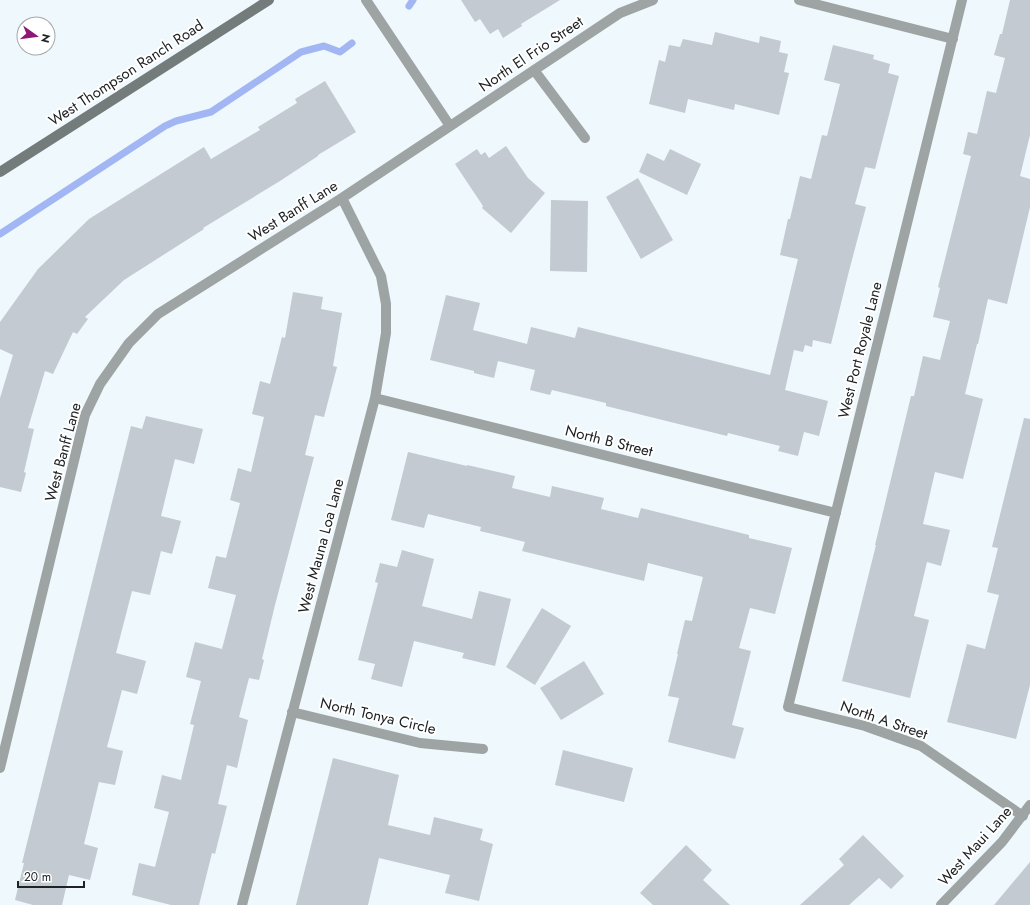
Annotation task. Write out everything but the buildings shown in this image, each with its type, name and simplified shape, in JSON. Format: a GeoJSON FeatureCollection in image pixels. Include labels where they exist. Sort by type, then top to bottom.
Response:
{"type":"FeatureCollection","features":[{"type":"Feature","properties":{"kind":"main road","name":"West Thompson Ranch Road"},"geometry":{"type":"LineString","coordinates":[[0,172],[269,0]]}},
{"type":"Feature","properties":{"kind":"street"},"geometry":{"type":"LineString","coordinates":[[366,0],[450,126]]}},
{"type":"Feature","properties":{"kind":"street","name":"North El Frio Street"},"geometry":{"type":"LineString","coordinates":[[450,126],[620,13],[653,0]]}},
{"type":"Feature","properties":{"kind":"street"},"geometry":{"type":"LineString","coordinates":[[799,0],[953,39]]}},
{"type":"Feature","properties":{"kind":"street","name":"West Port Royale Lane"},"geometry":{"type":"LineString","coordinates":[[788,707],[962,0]]}},
{"type":"Feature","properties":{"kind":"street"},"geometry":{"type":"LineString","coordinates":[[534,70],[585,138]]}},
{"type":"Feature","properties":{"kind":"street","name":"West Banff Lane"},"geometry":{"type":"LineString","coordinates":[[0,768],[85,415],[100,384],[129,343],[158,314],[342,198],[450,126]]}},
{"type":"Feature","properties":{"kind":"street","name":"West Mauna Loa Lane"},"geometry":{"type":"LineString","coordinates":[[242,905],[375,398],[386,333],[386,304],[381,276],[342,198]]}},
{"type":"Feature","properties":{"kind":"street","name":"North B Street"},"geometry":{"type":"LineString","coordinates":[[375,398],[836,513]]}},
{"type":"Feature","properties":{"kind":"street","name":"North A Street"},"geometry":{"type":"LineString","coordinates":[[788,707],[865,726],[921,746],[1023,816]]}},
{"type":"Feature","properties":{"kind":"street","name":"North Tonya Circle"},"geometry":{"type":"LineString","coordinates":[[292,712],[420,743],[483,749]]}},
{"type":"Feature","properties":{"kind":"street","name":"West Maui Lane"},"geometry":{"type":"LineString","coordinates":[[941,905],[1002,842],[1030,805]]}},
{"type":"Feature","properties":{"kind":"waterway"},"geometry":{"type":"LineString","coordinates":[[409,6],[413,0]]}},
{"type":"Feature","properties":{"kind":"waterway"},"geometry":{"type":"LineString","coordinates":[[0,234],[165,126],[176,121],[211,112],[301,52],[324,46],[340,52],[352,43]]}}]}
